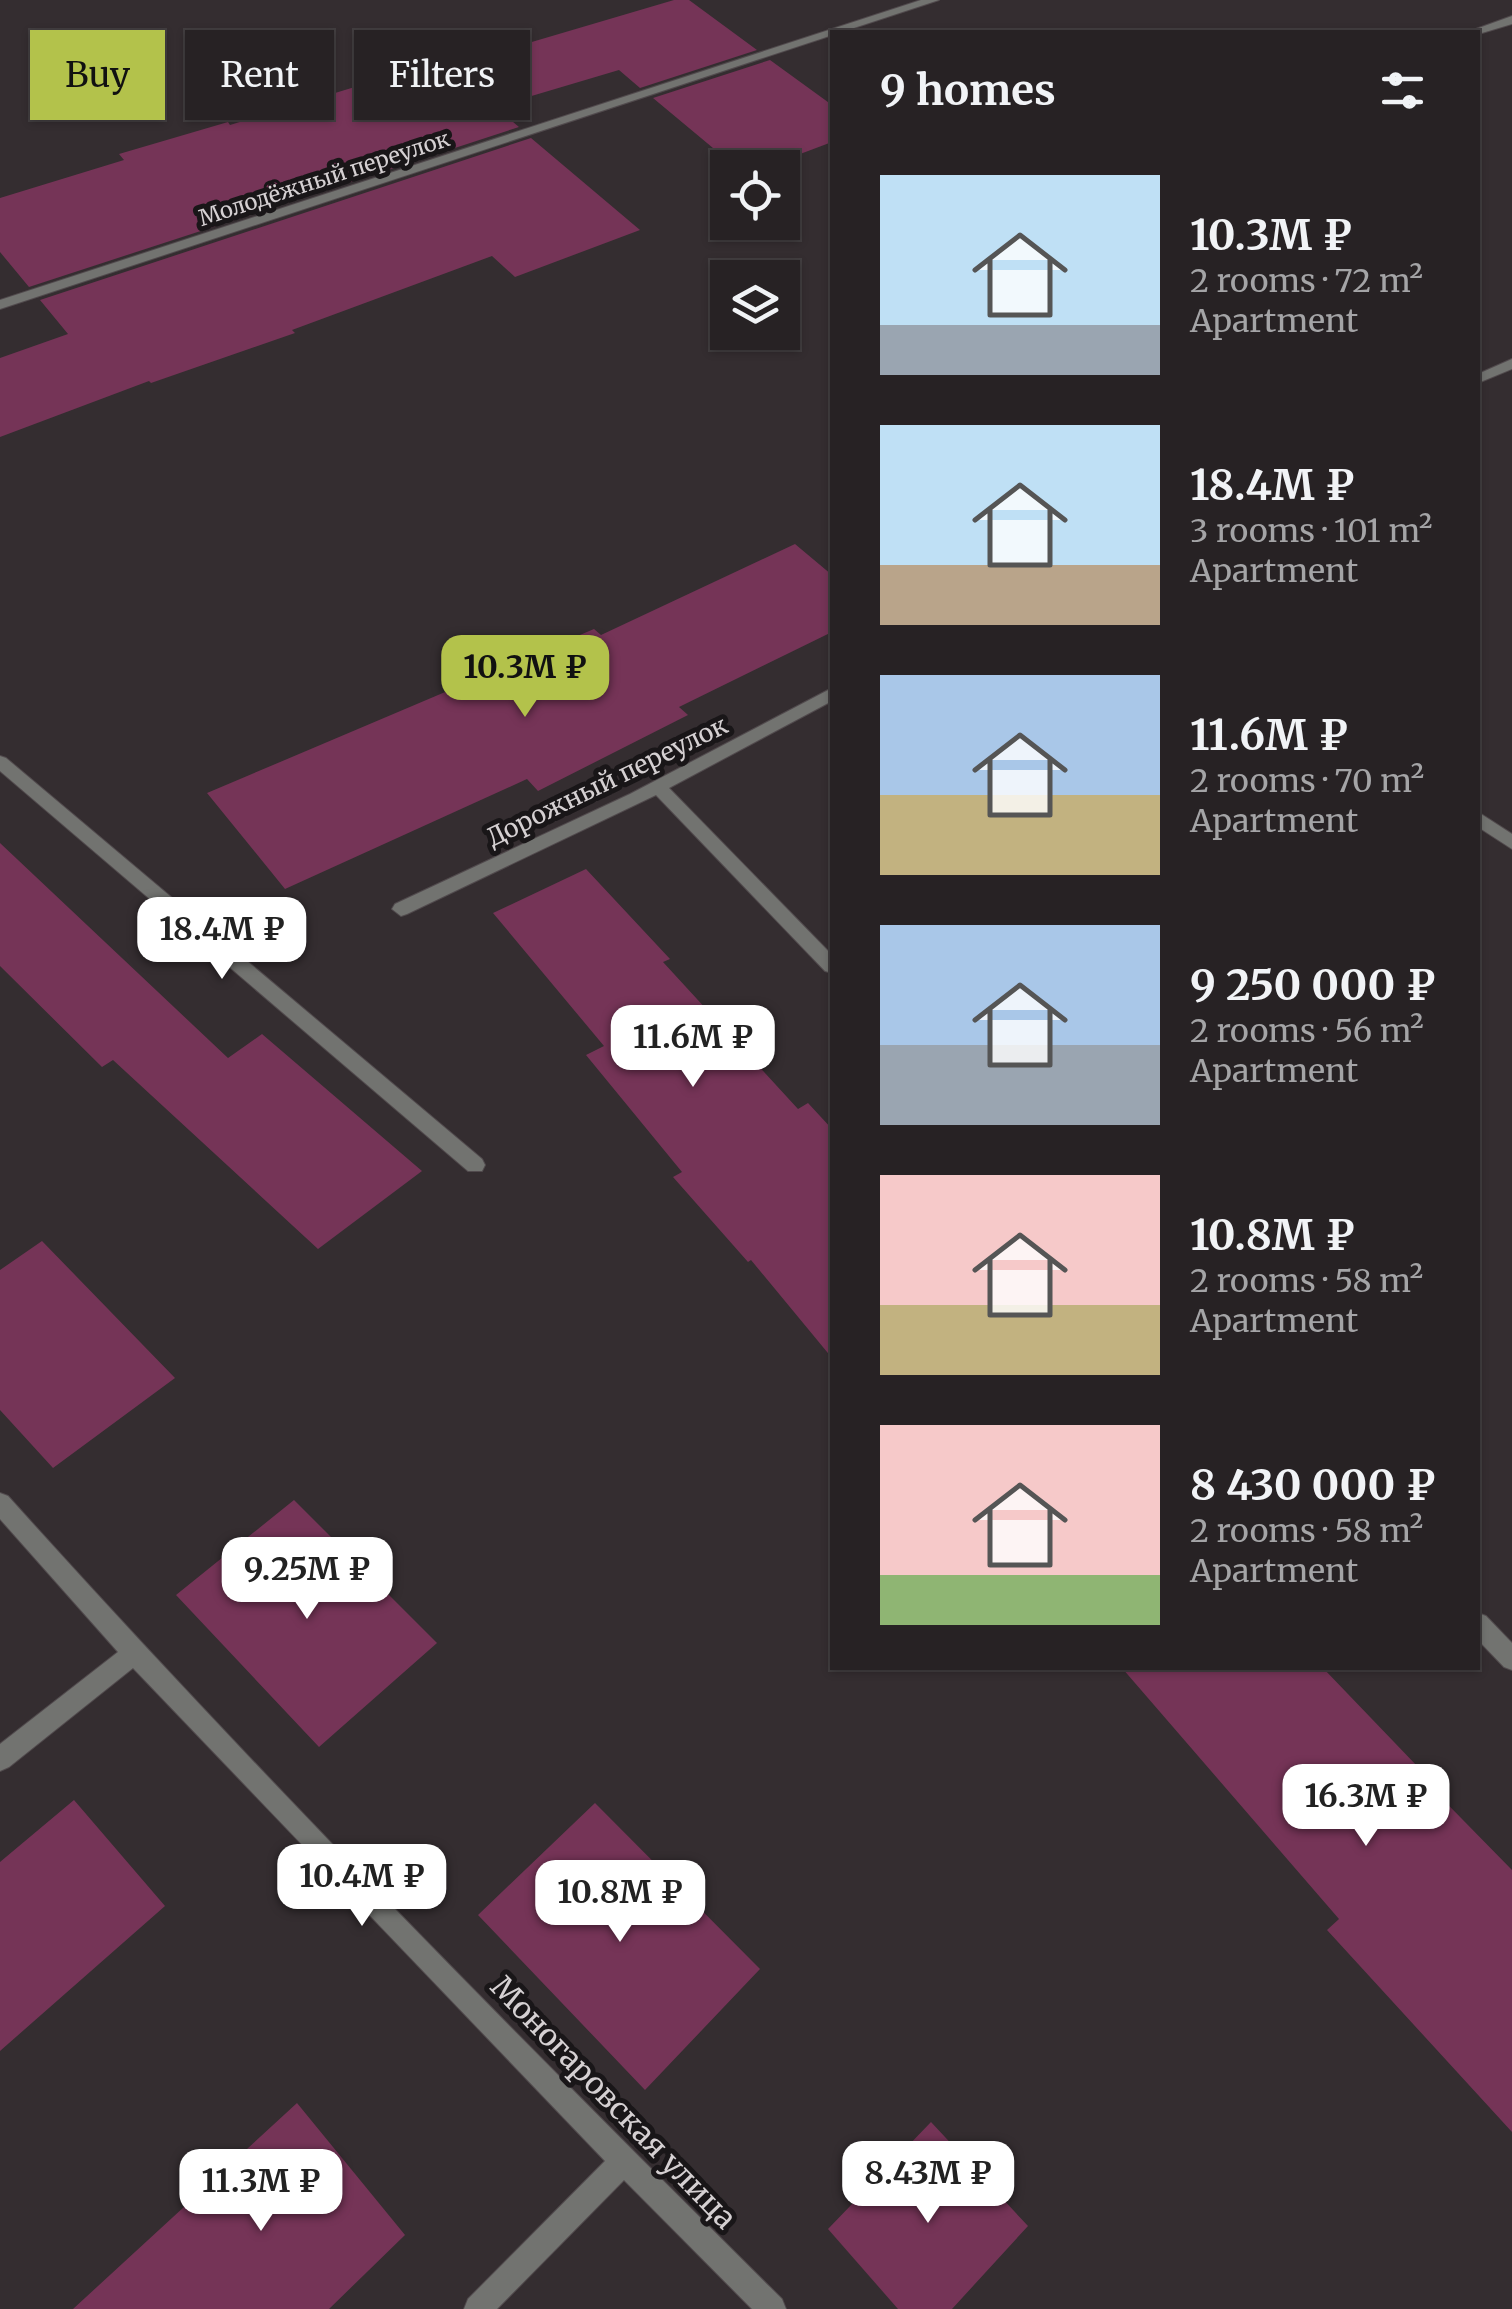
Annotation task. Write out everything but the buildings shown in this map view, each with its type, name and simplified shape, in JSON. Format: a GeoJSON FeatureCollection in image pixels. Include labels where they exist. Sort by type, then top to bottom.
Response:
{"type":"FeatureCollection","features":[{"type":"Feature","properties":{"kind":"street","name":"Молодёжный переулок"},"geometry":{"type":"LineString","coordinates":[[842,30],[933,0]]}},
{"type":"Feature","properties":{"kind":"street"},"geometry":{"type":"LineString","coordinates":[[1482,29],[1512,20]]}},
{"type":"Feature","properties":{"kind":"street","name":"Молодёжный переулок"},"geometry":{"type":"LineString","coordinates":[[0,305],[830,34]]}},
{"type":"Feature","properties":{"kind":"street"},"geometry":{"type":"LineString","coordinates":[[1480,378],[1512,363]]}},
{"type":"Feature","properties":{"kind":"street","name":"Дорожный переулок"},"geometry":{"type":"LineString","coordinates":[[402,909],[657,786],[830,695]]}},
{"type":"Feature","properties":{"kind":"street"},"geometry":{"type":"LineString","coordinates":[[0,762],[476,1165]]}},
{"type":"Feature","properties":{"kind":"street"},"geometry":{"type":"LineString","coordinates":[[657,786],[830,964]]}},
{"type":"Feature","properties":{"kind":"street"},"geometry":{"type":"LineString","coordinates":[[1480,819],[1512,843]]}},
{"type":"Feature","properties":{"kind":"street","name":"Моногаровская улица"},"geometry":{"type":"LineString","coordinates":[[0,1502],[134,1653],[624,2162],[772,2309]]}},
{"type":"Feature","properties":{"kind":"street"},"geometry":{"type":"LineString","coordinates":[[1480,1626],[1512,1660]]}},
{"type":"Feature","properties":{"kind":"street"},"geometry":{"type":"LineString","coordinates":[[0,1759],[134,1653]]}},
{"type":"Feature","properties":{"kind":"street"},"geometry":{"type":"LineString","coordinates":[[478,2309],[624,2162]]}}]}
